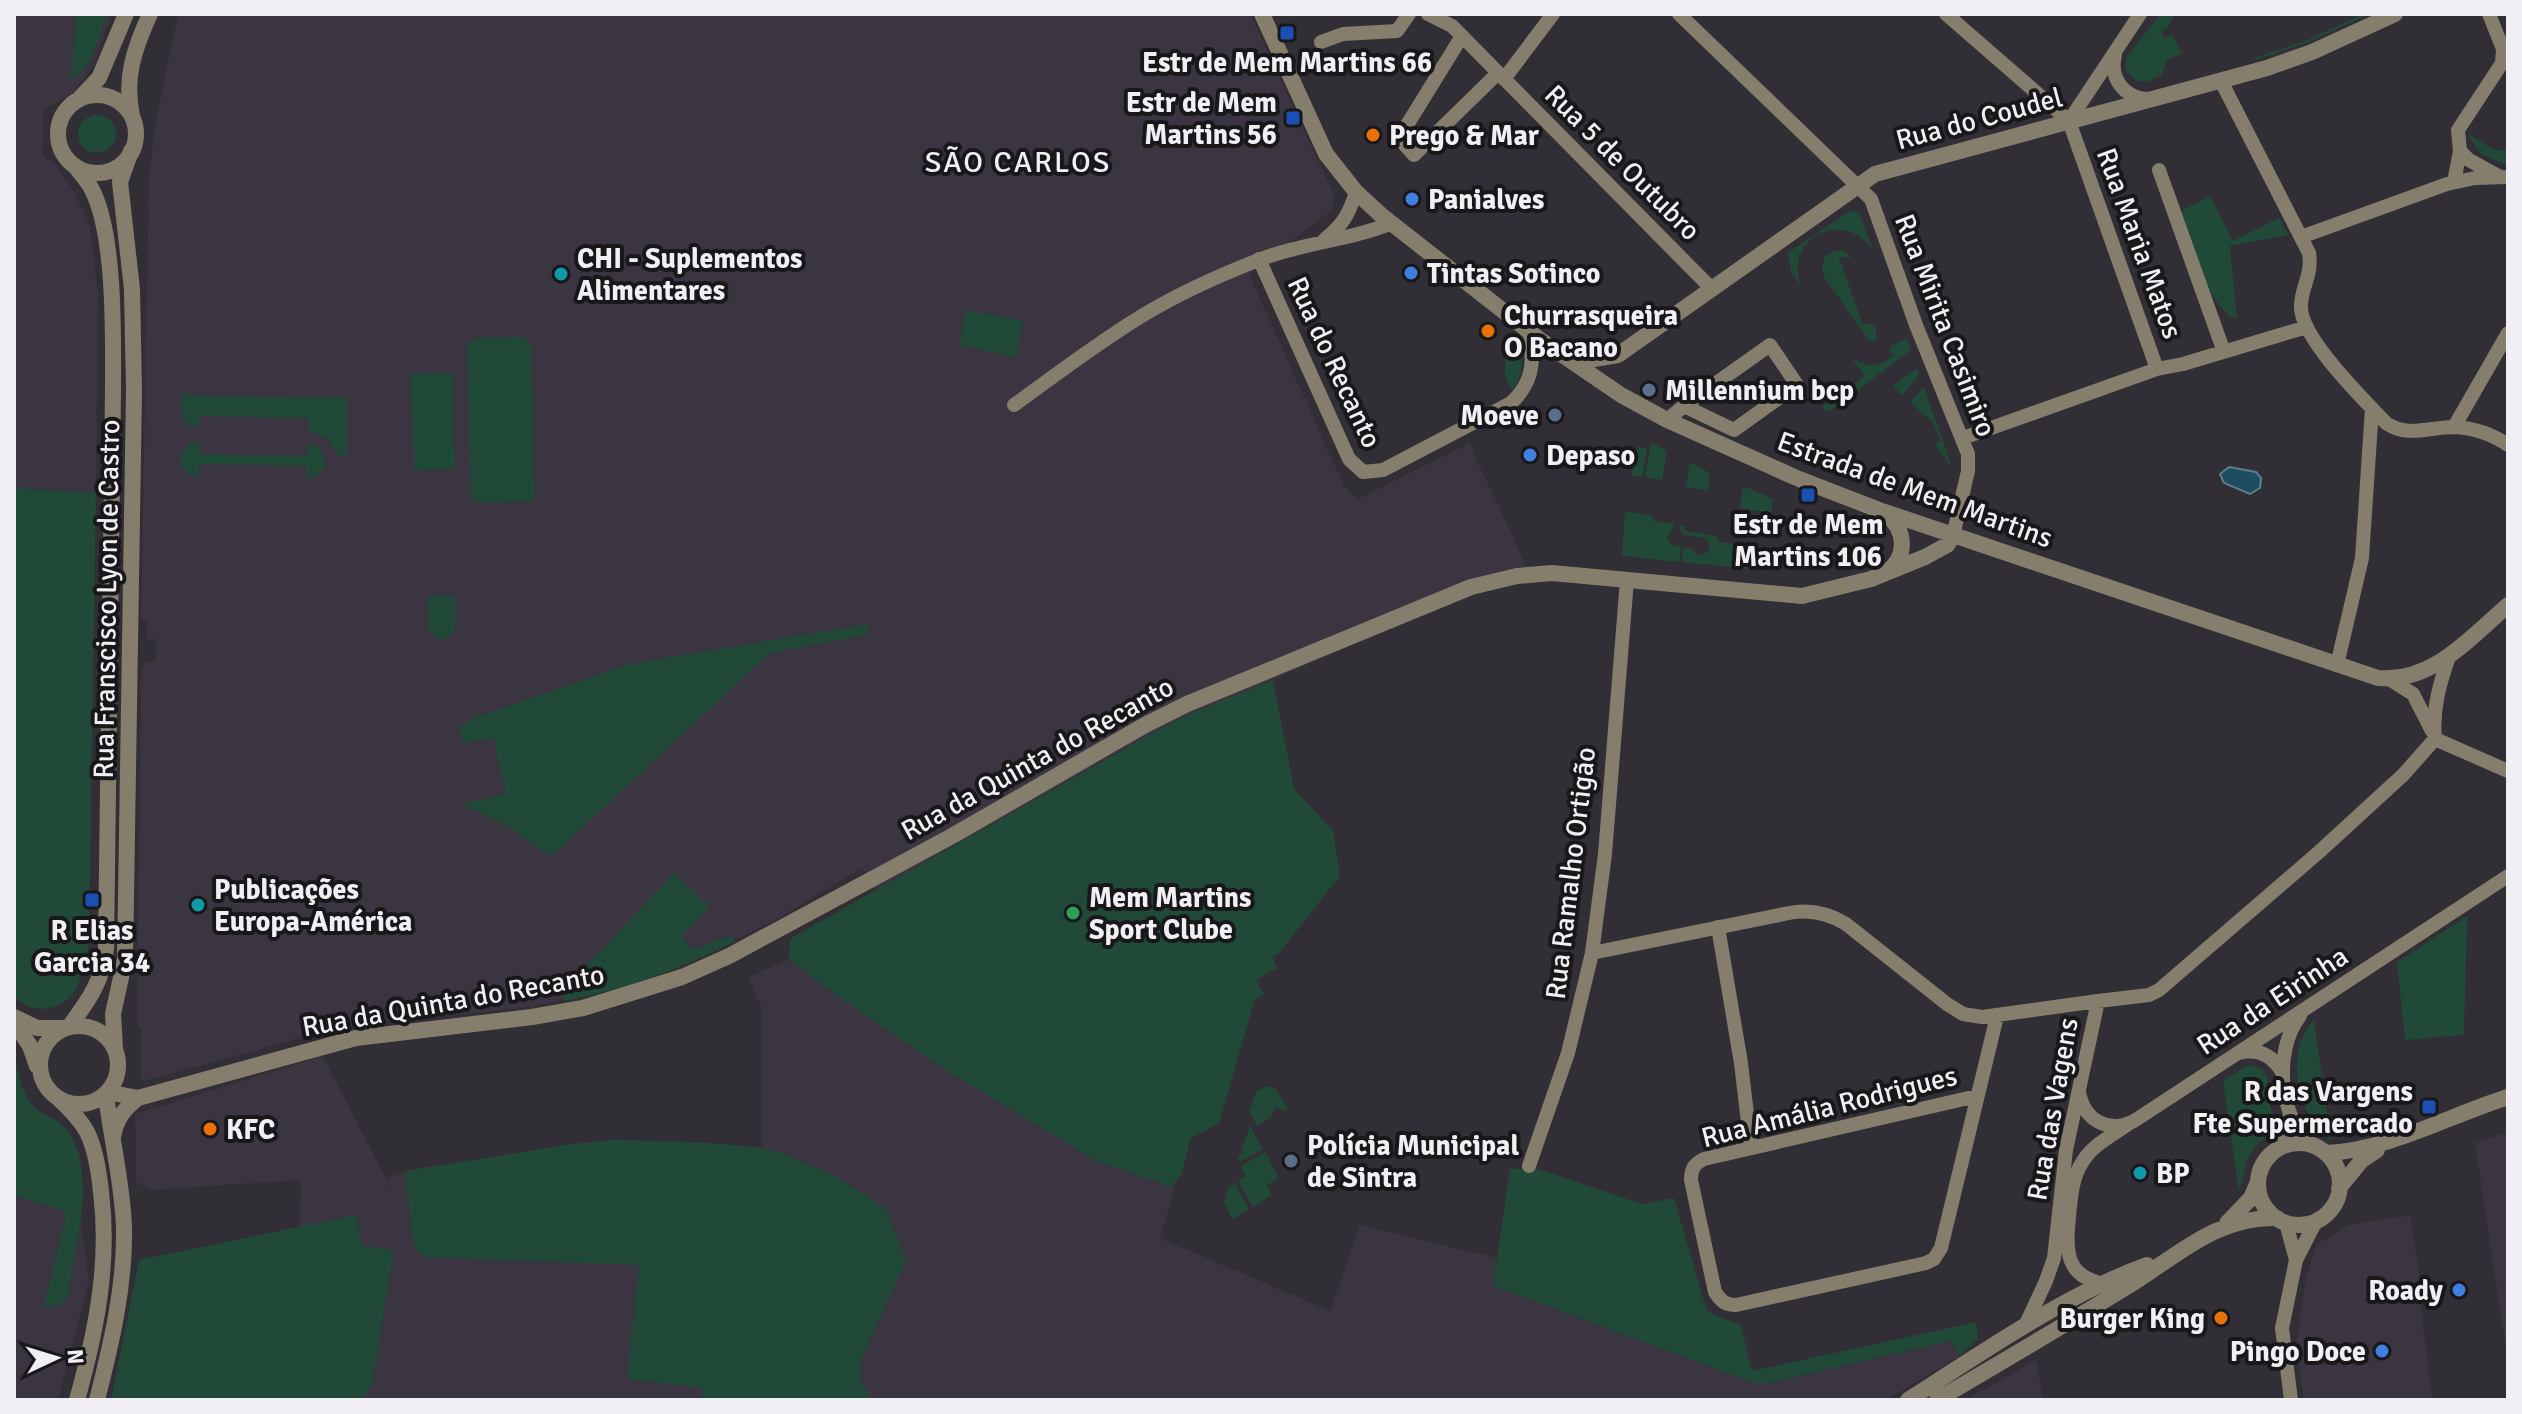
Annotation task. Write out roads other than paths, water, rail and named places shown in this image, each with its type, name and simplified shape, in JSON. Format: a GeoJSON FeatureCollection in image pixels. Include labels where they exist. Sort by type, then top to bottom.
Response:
{"type":"FeatureCollection","features":[{"type":"Feature","properties":{"kind":"street"},"geometry":{"type":"LineString","coordinates":[[126,14],[99,78],[68,108],[58,127],[60,148],[75,166],[85,171],[106,172],[125,161],[135,142],[128,91],[129,74],[132,57],[150,14]]}},
{"type":"Feature","properties":{"kind":"street","name":"Estrada de Mem Martins"},"geometry":{"type":"LineString","coordinates":[[1262,14],[1316,137],[1337,171],[1356,192],[1523,325],[1621,395],[1667,420],[1799,479],[1879,510],[2366,675],[2391,680]]}},
{"type":"Feature","properties":{"kind":"street"},"geometry":{"type":"LineString","coordinates":[[1321,42],[1343,34],[1397,31],[1409,14]]}},
{"type":"Feature","properties":{"kind":"street","name":"Rua 5 de Outubro"},"geometry":{"type":"LineString","coordinates":[[1428,14],[1457,31],[1711,288]]}},
{"type":"Feature","properties":{"kind":"street"},"geometry":{"type":"LineString","coordinates":[[1457,31],[1399,138],[1414,155],[1501,76],[1553,14]]}},
{"type":"Feature","properties":{"kind":"street","name":"Rua Mirita Casimiro"},"geometry":{"type":"LineString","coordinates":[[1679,14],[1871,199],[1916,325],[1968,454],[1968,471],[1953,536]]}},
{"type":"Feature","properties":{"kind":"street"},"geometry":{"type":"LineString","coordinates":[[1946,14],[2069,121],[2116,53],[2137,15]]}},
{"type":"Feature","properties":{"kind":"street","name":"Rua do Coudel"},"geometry":{"type":"LineString","coordinates":[[1618,355],[1857,185],[1894,168],[2290,61],[2395,14]]}},
{"type":"Feature","properties":{"kind":"street"},"geometry":{"type":"LineString","coordinates":[[2454,182],[2460,151],[2460,127],[2502,63],[2503,49],[2489,14]]}},
{"type":"Feature","properties":{"kind":"street"},"geometry":{"type":"LineString","coordinates":[[2116,53],[2113,70],[2120,85],[2132,96],[2154,98]]}},
{"type":"Feature","properties":{"kind":"street"},"geometry":{"type":"LineString","coordinates":[[2221,81],[2301,237],[2310,261],[2310,276],[2301,307],[2307,327],[2334,367],[2386,423],[2401,431],[2454,427],[2483,433],[2508,445]]}},
{"type":"Feature","properties":{"kind":"street"},"geometry":{"type":"LineString","coordinates":[[79,99],[89,96],[111,98],[128,112],[133,122]]}},
{"type":"Feature","properties":{"kind":"street","name":"Rua Maria Matos"},"geometry":{"type":"LineString","coordinates":[[1963,438],[2157,369],[2069,121]]}},
{"type":"Feature","properties":{"kind":"street","name":"Rua Franscisco Lyon de Castro"},"geometry":{"type":"LineString","coordinates":[[115,1049],[113,1014],[125,959],[134,391],[132,289],[120,182],[131,151]]}},
{"type":"Feature","properties":{"kind":"street"},"geometry":{"type":"LineString","coordinates":[[2460,151],[2469,160],[2504,177]]}},
{"type":"Feature","properties":{"kind":"street","name":"Rua Franscisco Lyon de Castro"},"geometry":{"type":"LineString","coordinates":[[68,1027],[93,994],[100,979],[106,948],[113,391],[112,318],[105,239],[91,187],[75,166]]}},
{"type":"Feature","properties":{"kind":"street"},"geometry":{"type":"LineString","coordinates":[[2159,170],[2224,352]]}},
{"type":"Feature","properties":{"kind":"street"},"geometry":{"type":"LineString","coordinates":[[2301,237],[2454,182],[2504,177]]}},
{"type":"Feature","properties":{"kind":"street"},"geometry":{"type":"LineString","coordinates":[[1324,240],[1349,215],[1356,192]]}},
{"type":"Feature","properties":{"kind":"street"},"geometry":{"type":"LineString","coordinates":[[1014,405],[1145,314],[1183,293],[1259,259],[1324,240],[1367,233],[1392,223]]}},
{"type":"Feature","properties":{"kind":"street","name":"Rua do Recanto"},"geometry":{"type":"LineString","coordinates":[[1259,259],[1349,459],[1363,472],[1383,470],[1511,403],[1523,390],[1531,373],[1532,349],[1523,325]]}},
{"type":"Feature","properties":{"kind":"street"},"geometry":{"type":"LineString","coordinates":[[2157,369],[2307,327]]}},
{"type":"Feature","properties":{"kind":"street"},"geometry":{"type":"LineString","coordinates":[[2454,427],[2508,333]]}},
{"type":"Feature","properties":{"kind":"street"},"geometry":{"type":"LineString","coordinates":[[1667,420],[1684,406],[1770,345],[1797,385],[1734,430],[1684,406]]}},
{"type":"Feature","properties":{"kind":"street"},"geometry":{"type":"LineString","coordinates":[[1556,348],[1588,360],[1618,355]]}},
{"type":"Feature","properties":{"kind":"street"},"geometry":{"type":"LineString","coordinates":[[1618,355],[1611,370],[1621,395]]}},
{"type":"Feature","properties":{"kind":"street"},"geometry":{"type":"LineString","coordinates":[[2337,665],[2362,558],[2372,408]]}},
{"type":"Feature","properties":{"kind":"street"},"geometry":{"type":"LineString","coordinates":[[1871,579],[1890,570],[1902,546],[1899,528],[1894,520],[1879,510]]}},
{"type":"Feature","properties":{"kind":"street","name":"Rua da Quinta do Recanto"},"geometry":{"type":"LineString","coordinates":[[106,1093],[126,1098],[144,1096],[356,1038],[532,1017],[633,994],[729,956],[1187,704],[1431,602],[1494,581],[1552,573],[1786,596],[1818,593],[1871,579],[1925,557],[1947,545],[1953,536]]}},
{"type":"Feature","properties":{"kind":"street","name":"Rua Ramalho Ortigão"},"geometry":{"type":"LineString","coordinates":[[1529,1166],[1568,1053],[1592,953],[1605,854],[1627,580]]}},
{"type":"Feature","properties":{"kind":"street"},"geometry":{"type":"LineString","coordinates":[[2391,680],[2418,675],[2450,654],[2508,605]]}},
{"type":"Feature","properties":{"kind":"street"},"geometry":{"type":"LineString","coordinates":[[2435,739],[2433,722],[2440,683],[2450,654]]}},
{"type":"Feature","properties":{"kind":"street"},"geometry":{"type":"LineString","coordinates":[[2391,680],[2413,694],[2435,739],[2508,771]]}},
{"type":"Feature","properties":{"kind":"street","name":"Rua das Vagens"},"geometry":{"type":"LineString","coordinates":[[2025,1326],[2054,1258],[2066,1150],[2098,1001],[2149,995],[2162,988],[2330,842],[2403,775],[2435,739]]}},
{"type":"Feature","properties":{"kind":"street","name":"Rua da Eirinha"},"geometry":{"type":"LineString","coordinates":[[2134,1121],[2508,876]]}},
{"type":"Feature","properties":{"kind":"street"},"geometry":{"type":"LineString","coordinates":[[1592,953],[1795,912],[1825,914],[1851,928],[1955,1009],[1972,1016],[1997,1016],[2098,1001]]}},
{"type":"Feature","properties":{"kind":"street"},"geometry":{"type":"LineString","coordinates":[[1718,927],[1741,1063],[1751,1148]]}},
{"type":"Feature","properties":{"kind":"street"},"geometry":{"type":"LineString","coordinates":[[2315,1003],[2301,1014],[2288,1035],[2282,1059],[2284,1080],[2290,1113],[2297,1130],[2334,1163],[2339,1188]]}},
{"type":"Feature","properties":{"kind":"street","name":"Rua Amália Rodrigues"},"geometry":{"type":"LineString","coordinates":[[1977,1096],[1696,1163],[1691,1171],[1691,1180],[1715,1292],[1720,1300],[1727,1305],[1751,1302],[1934,1259],[1941,1248],[1997,1016]]}},
{"type":"Feature","properties":{"kind":"street"},"geometry":{"type":"LineString","coordinates":[[14,1019],[37,1028],[93,1028],[110,1040],[115,1049],[118,1070],[115,1081],[106,1093],[87,1104],[77,1105],[59,1099]]}},
{"type":"Feature","properties":{"kind":"street"},"geometry":{"type":"LineString","coordinates":[[14,1019],[30,1046],[45,1085],[80,1121],[94,1151],[104,1218],[104,1266],[100,1303],[77,1400]]}},
{"type":"Feature","properties":{"kind":"street"},"geometry":{"type":"LineString","coordinates":[[41,1075],[41,1053],[45,1044],[53,1035],[68,1027]]}},
{"type":"Feature","properties":{"kind":"street"},"geometry":{"type":"LineString","coordinates":[[2237,1054],[2247,1051],[2264,1053],[2277,1064],[2284,1080]]}},
{"type":"Feature","properties":{"kind":"street"},"geometry":{"type":"LineString","coordinates":[[113,1147],[116,1122],[125,1108],[144,1096],[129,1086],[118,1070]]}},
{"type":"Feature","properties":{"kind":"street"},"geometry":{"type":"LineString","coordinates":[[2080,1084],[2079,1093],[2085,1111],[2099,1123],[2116,1127],[2134,1121]]}},
{"type":"Feature","properties":{"kind":"street"},"geometry":{"type":"LineString","coordinates":[[97,1400],[113,1332],[123,1266],[122,1194],[106,1093]]}},
{"type":"Feature","properties":{"kind":"street"},"geometry":{"type":"LineString","coordinates":[[2278,1149],[2303,1143],[2321,1150],[2358,1151],[2508,1097]]}},
{"type":"Feature","properties":{"kind":"street"},"geometry":{"type":"LineString","coordinates":[[2221,1228],[2251,1198],[2268,1157],[2278,1149],[2286,1133],[2290,1113]]}},
{"type":"Feature","properties":{"kind":"street","name":"Rua das Vagens"},"geometry":{"type":"LineString","coordinates":[[2105,1284],[2078,1272],[2068,1254],[2071,1196],[2076,1175],[2086,1157],[2096,1146],[2134,1121]]}},
{"type":"Feature","properties":{"kind":"street"},"geometry":{"type":"LineString","coordinates":[[2291,1400],[2282,1328],[2296,1260],[2316,1221],[2332,1208],[2339,1188],[2362,1160],[2387,1143]]}},
{"type":"Feature","properties":{"kind":"street"},"geometry":{"type":"LineString","coordinates":[[2258,1180],[2262,1202],[2281,1220],[2296,1260]]}},
{"type":"Feature","properties":{"kind":"street"},"geometry":{"type":"LineString","coordinates":[[1937,1400],[2129,1285],[2166,1258],[2221,1228],[2244,1219],[2281,1220],[2296,1225],[2316,1221]]}},
{"type":"Feature","properties":{"kind":"street"},"geometry":{"type":"LineString","coordinates":[[1908,1400],[2025,1326],[2128,1272],[2166,1258]]}},
{"type":"Feature","properties":{"kind":"water"},"geometry":{"type":"Polygon","coordinates":[[[2229,467],[2256,472],[2261,478],[2260,488],[2250,494],[2224,483],[2220,474],[2229,467]]]}},
{"type":"Feature","properties":{"kind":"place","name":"Estr de Mem Martins 66"},"geometry":{"type":"Point","coordinates":[1287,33]}},
{"type":"Feature","properties":{"kind":"place","name":"Estr de Mem Martins 56"},"geometry":{"type":"Point","coordinates":[1293,118]}},
{"type":"Feature","properties":{"kind":"place","name":"Prego & Mar"},"geometry":{"type":"Point","coordinates":[1373,135]}},
{"type":"Feature","properties":{"kind":"place","name":"Panialves"},"geometry":{"type":"Point","coordinates":[1412,199]}},
{"type":"Feature","properties":{"kind":"place","name":"Tintas Sotinco"},"geometry":{"type":"Point","coordinates":[1411,273]}},
{"type":"Feature","properties":{"kind":"place","name":"CHI - Suplementos Alimentares"},"geometry":{"type":"Point","coordinates":[561,274]}},
{"type":"Feature","properties":{"kind":"place","name":"Churrasqueira O Bacano"},"geometry":{"type":"Point","coordinates":[1488,331]}},
{"type":"Feature","properties":{"kind":"place","name":"Millennium bcp"},"geometry":{"type":"Point","coordinates":[1649,390]}},
{"type":"Feature","properties":{"kind":"place","name":"Moeve"},"geometry":{"type":"Point","coordinates":[1555,415]}},
{"type":"Feature","properties":{"kind":"place","name":"Depaso"},"geometry":{"type":"Point","coordinates":[1530,455]}},
{"type":"Feature","properties":{"kind":"place","name":"Estr de Mem Martins 106"},"geometry":{"type":"Point","coordinates":[1808,495]}},
{"type":"Feature","properties":{"kind":"place","name":"R Elias Garcia 34"},"geometry":{"type":"Point","coordinates":[92,900]}},
{"type":"Feature","properties":{"kind":"place","name":"Publicações Europa-América"},"geometry":{"type":"Point","coordinates":[198,905]}},
{"type":"Feature","properties":{"kind":"place","name":"Mem Martins Sport Clube"},"geometry":{"type":"Point","coordinates":[1073,913]}},
{"type":"Feature","properties":{"kind":"place","name":"R das Vargens Fte Supermercado"},"geometry":{"type":"Point","coordinates":[2429,1107]}},
{"type":"Feature","properties":{"kind":"place","name":"KFC"},"geometry":{"type":"Point","coordinates":[210,1129]}},
{"type":"Feature","properties":{"kind":"place","name":"Polícia Municipal de Sintra"},"geometry":{"type":"Point","coordinates":[1291,1161]}},
{"type":"Feature","properties":{"kind":"place","name":"BP"},"geometry":{"type":"Point","coordinates":[2140,1173]}},
{"type":"Feature","properties":{"kind":"place","name":"Roady"},"geometry":{"type":"Point","coordinates":[2459,1290]}},
{"type":"Feature","properties":{"kind":"place","name":"Burger King"},"geometry":{"type":"Point","coordinates":[2221,1318]}},
{"type":"Feature","properties":{"kind":"place","name":"Pingo Doce"},"geometry":{"type":"Point","coordinates":[2382,1351]}},
{"type":"Feature","properties":{"kind":"district","name":"SÃO CARLOS"},"geometry":{"type":"Point","coordinates":[1018,162]}}]}
